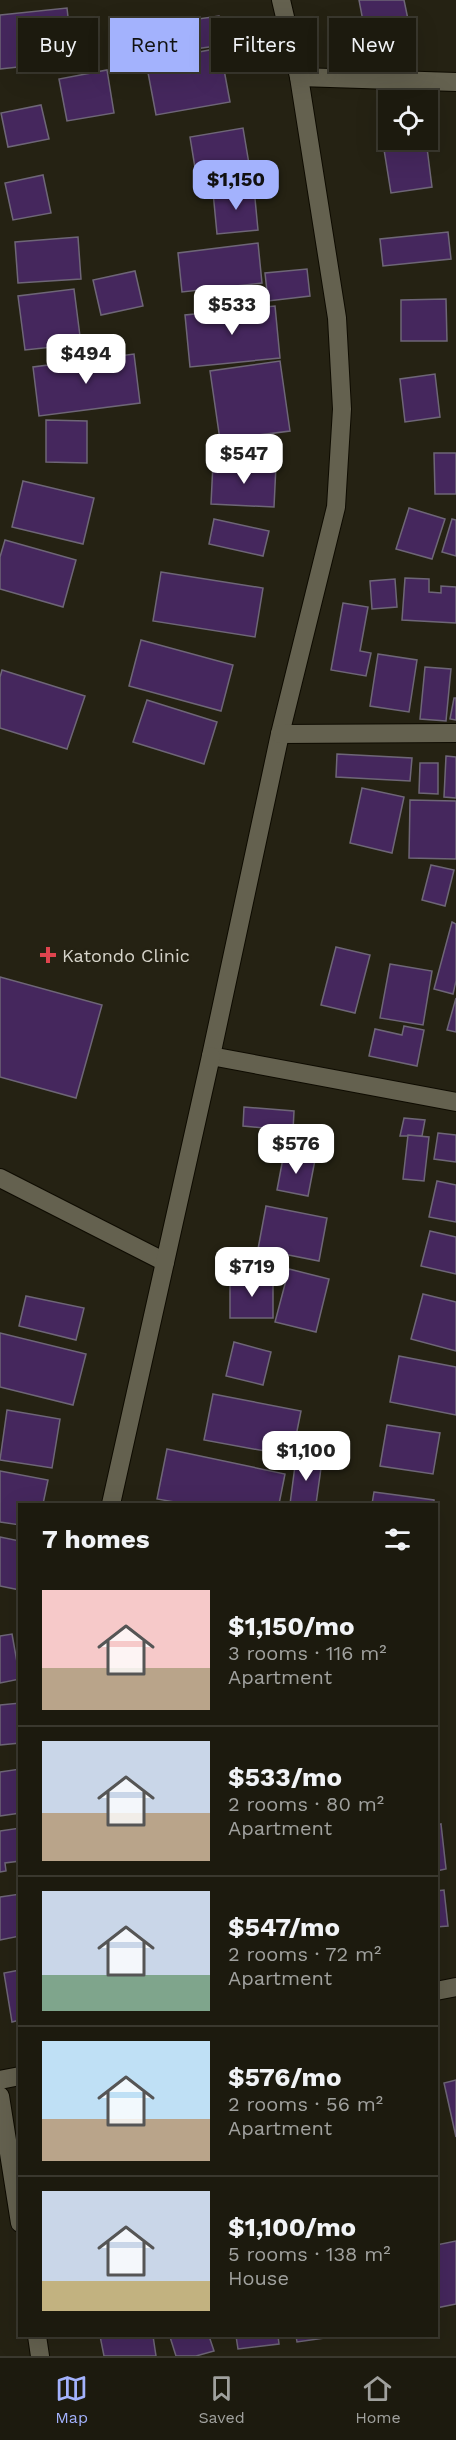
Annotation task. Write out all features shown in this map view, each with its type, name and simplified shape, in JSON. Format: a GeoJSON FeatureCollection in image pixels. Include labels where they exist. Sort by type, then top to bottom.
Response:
{"type":"FeatureCollection","features":[{"type":"Feature","properties":{"kind":"street"},"geometry":{"type":"LineString","coordinates":[[111,1503],[280,734],[336,507],[342,409],[336,318],[299,77],[281,0]]}},
{"type":"Feature","properties":{"kind":"street"},"geometry":{"type":"LineString","coordinates":[[299,77],[456,82]]}},
{"type":"Feature","properties":{"kind":"street"},"geometry":{"type":"LineString","coordinates":[[280,734],[456,733]]}},
{"type":"Feature","properties":{"kind":"street"},"geometry":{"type":"LineString","coordinates":[[211,1056],[456,1102]]}},
{"type":"Feature","properties":{"kind":"street"},"geometry":{"type":"LineString","coordinates":[[0,1178],[165,1262]]}},
{"type":"Feature","properties":{"kind":"street"},"geometry":{"type":"LineString","coordinates":[[438,1991],[456,1987]]}},
{"type":"Feature","properties":{"kind":"street"},"geometry":{"type":"LineString","coordinates":[[0,2080],[18,2076]]}},
{"type":"Feature","properties":{"kind":"street"},"geometry":{"type":"LineString","coordinates":[[0,2096],[18,2210]]}},
{"type":"Feature","properties":{"kind":"street"},"geometry":{"type":"LineString","coordinates":[[37,2337],[40,2356]]}},
{"type":"Feature","properties":{"kind":"building"},"geometry":{"type":"Polygon","coordinates":[[[359,0],[404,0],[408,18],[362,18],[359,0]]]}},
{"type":"Feature","properties":{"kind":"building"},"geometry":{"type":"Polygon","coordinates":[[[67,8],[68,18],[18,18],[18,67],[0,69],[0,15],[67,8]]]}},
{"type":"Feature","properties":{"kind":"building"},"geometry":{"type":"Polygon","coordinates":[[[219,16],[219,18],[211,18],[211,47],[199,48],[199,19],[219,16]]]}},
{"type":"Feature","properties":{"kind":"building"},"geometry":{"type":"Polygon","coordinates":[[[211,50],[211,72],[224,72],[230,102],[156,115],[148,72],[199,72],[199,52],[211,50]]]}},
{"type":"Feature","properties":{"kind":"building"},"geometry":{"type":"Polygon","coordinates":[[[107,70],[114,113],[67,121],[59,79],[107,70]]]}},
{"type":"Feature","properties":{"kind":"building"},"geometry":{"type":"Polygon","coordinates":[[[41,105],[49,139],[8,147],[1,113],[41,105]]]}},
{"type":"Feature","properties":{"kind":"building"},"geometry":{"type":"Polygon","coordinates":[[[243,128],[251,176],[198,186],[190,137],[243,128]]]}},
{"type":"Feature","properties":{"kind":"building"},"geometry":{"type":"Polygon","coordinates":[[[384,150],[427,150],[432,187],[391,193],[384,150]]]}},
{"type":"Feature","properties":{"kind":"building"},"geometry":{"type":"Polygon","coordinates":[[[43,175],[51,213],[13,220],[5,183],[43,175]]]}},
{"type":"Feature","properties":{"kind":"building"},"geometry":{"type":"Polygon","coordinates":[[[254,188],[258,230],[217,234],[213,192],[254,188]]]}},
{"type":"Feature","properties":{"kind":"building"},"geometry":{"type":"Polygon","coordinates":[[[448,232],[451,259],[383,266],[380,239],[448,232]]]}},
{"type":"Feature","properties":{"kind":"building"},"geometry":{"type":"Polygon","coordinates":[[[78,237],[81,279],[18,283],[15,242],[78,237]]]}},
{"type":"Feature","properties":{"kind":"building"},"geometry":{"type":"Polygon","coordinates":[[[258,243],[262,283],[182,292],[178,253],[258,243]]]}},
{"type":"Feature","properties":{"kind":"building"},"geometry":{"type":"Polygon","coordinates":[[[307,269],[310,296],[268,301],[265,273],[307,269]]]}},
{"type":"Feature","properties":{"kind":"building"},"geometry":{"type":"Polygon","coordinates":[[[135,271],[143,306],[101,315],[93,280],[135,271]]]}},
{"type":"Feature","properties":{"kind":"building"},"geometry":{"type":"Polygon","coordinates":[[[74,289],[81,344],[25,350],[18,296],[74,289]]]}},
{"type":"Feature","properties":{"kind":"building"},"geometry":{"type":"Polygon","coordinates":[[[446,299],[447,341],[401,341],[401,300],[446,299]]]}},
{"type":"Feature","properties":{"kind":"building"},"geometry":{"type":"Polygon","coordinates":[[[275,306],[280,358],[190,367],[185,315],[275,306]]]}},
{"type":"Feature","properties":{"kind":"building"},"geometry":{"type":"Polygon","coordinates":[[[134,354],[140,403],[39,416],[33,367],[134,354]]]}},
{"type":"Feature","properties":{"kind":"building"},"geometry":{"type":"Polygon","coordinates":[[[280,361],[290,431],[220,440],[210,371],[280,361]]]}},
{"type":"Feature","properties":{"kind":"building"},"geometry":{"type":"Polygon","coordinates":[[[435,374],[440,417],[405,422],[400,379],[435,374]]]}},
{"type":"Feature","properties":{"kind":"building"},"geometry":{"type":"Polygon","coordinates":[[[46,420],[87,421],[87,463],[46,462],[46,420]]]}},
{"type":"Feature","properties":{"kind":"building"},"geometry":{"type":"Polygon","coordinates":[[[434,453],[456,453],[456,494],[435,494],[434,453]]]}},
{"type":"Feature","properties":{"kind":"building"},"geometry":{"type":"Polygon","coordinates":[[[213,463],[276,465],[274,507],[211,504],[213,463]]]}},
{"type":"Feature","properties":{"kind":"building"},"geometry":{"type":"Polygon","coordinates":[[[23,481],[94,498],[83,544],[12,527],[23,481]]]}},
{"type":"Feature","properties":{"kind":"building"},"geometry":{"type":"Polygon","coordinates":[[[409,508],[445,519],[432,559],[396,549],[409,508]]]}},
{"type":"Feature","properties":{"kind":"building"},"geometry":{"type":"Polygon","coordinates":[[[214,519],[269,531],[263,556],[209,544],[214,519]]]}},
{"type":"Feature","properties":{"kind":"building"},"geometry":{"type":"Polygon","coordinates":[[[452,519],[456,520],[456,556],[442,552],[452,519]]]}},
{"type":"Feature","properties":{"kind":"building"},"geometry":{"type":"Polygon","coordinates":[[[5,540],[76,560],[63,607],[0,589],[0,557],[5,540]]]}},
{"type":"Feature","properties":{"kind":"building"},"geometry":{"type":"Polygon","coordinates":[[[161,572],[263,588],[255,637],[153,621],[161,572]]]}},
{"type":"Feature","properties":{"kind":"building"},"geometry":{"type":"Polygon","coordinates":[[[405,578],[429,579],[429,592],[441,593],[441,586],[456,587],[456,623],[402,620],[405,578]]]}},
{"type":"Feature","properties":{"kind":"building"},"geometry":{"type":"Polygon","coordinates":[[[395,579],[397,607],[372,609],[370,581],[395,579]]]}},
{"type":"Feature","properties":{"kind":"building"},"geometry":{"type":"Polygon","coordinates":[[[343,603],[368,607],[360,651],[371,653],[366,676],[331,670],[343,603]]]}},
{"type":"Feature","properties":{"kind":"building"},"geometry":{"type":"Polygon","coordinates":[[[141,640],[233,665],[221,711],[129,686],[141,640]]]}},
{"type":"Feature","properties":{"kind":"building"},"geometry":{"type":"Polygon","coordinates":[[[378,654],[417,660],[409,712],[370,706],[378,654]]]}},
{"type":"Feature","properties":{"kind":"building"},"geometry":{"type":"Polygon","coordinates":[[[425,667],[451,669],[446,721],[420,719],[425,667]]]}},
{"type":"Feature","properties":{"kind":"building"},"geometry":{"type":"Polygon","coordinates":[[[2,670],[85,696],[67,749],[0,728],[2,670]]]}},
{"type":"Feature","properties":{"kind":"building"},"geometry":{"type":"Polygon","coordinates":[[[454,698],[456,698],[456,720],[450,719],[454,698]]]}},
{"type":"Feature","properties":{"kind":"building"},"geometry":{"type":"Polygon","coordinates":[[[147,700],[217,722],[204,764],[133,742],[147,700]]]}},
{"type":"Feature","properties":{"kind":"building"},"geometry":{"type":"Polygon","coordinates":[[[337,754],[412,758],[410,781],[336,777],[337,754]]]}},
{"type":"Feature","properties":{"kind":"building"},"geometry":{"type":"Polygon","coordinates":[[[446,756],[456,757],[456,798],[444,797],[446,756]]]}},
{"type":"Feature","properties":{"kind":"building"},"geometry":{"type":"Polygon","coordinates":[[[420,763],[438,763],[438,794],[419,793],[420,763]]]}},
{"type":"Feature","properties":{"kind":"building"},"geometry":{"type":"Polygon","coordinates":[[[362,788],[404,797],[392,853],[350,843],[362,788]]]}},
{"type":"Feature","properties":{"kind":"building"},"geometry":{"type":"Polygon","coordinates":[[[410,800],[456,801],[456,859],[409,858],[410,800]]]}},
{"type":"Feature","properties":{"kind":"building"},"geometry":{"type":"Polygon","coordinates":[[[431,865],[454,870],[445,906],[422,900],[431,865]]]}},
{"type":"Feature","properties":{"kind":"building"},"geometry":{"type":"Polygon","coordinates":[[[452,922],[456,924],[456,981],[453,994],[434,989],[452,922]]]}},
{"type":"Feature","properties":{"kind":"building"},"geometry":{"type":"Polygon","coordinates":[[[336,947],[370,955],[355,1013],[321,1005],[336,947]]]}},
{"type":"Feature","properties":{"kind":"building"},"geometry":{"type":"Polygon","coordinates":[[[390,964],[432,971],[423,1025],[380,1018],[390,964]]]}},
{"type":"Feature","properties":{"kind":"building"},"geometry":{"type":"Polygon","coordinates":[[[0,977],[102,1005],[76,1098],[0,1077],[0,977]]]}},
{"type":"Feature","properties":{"kind":"building"},"geometry":{"type":"Polygon","coordinates":[[[456,998],[456,1032],[447,1030],[456,998]]]}},
{"type":"Feature","properties":{"kind":"building"},"geometry":{"type":"Polygon","coordinates":[[[404,1026],[424,1030],[417,1066],[369,1056],[375,1029],[402,1035],[404,1026]]]}},
{"type":"Feature","properties":{"kind":"building"},"geometry":{"type":"Polygon","coordinates":[[[244,1107],[294,1111],[293,1131],[243,1126],[244,1107]]]}},
{"type":"Feature","properties":{"kind":"building"},"geometry":{"type":"Polygon","coordinates":[[[404,1118],[425,1120],[422,1136],[400,1136],[404,1118]]]}},
{"type":"Feature","properties":{"kind":"building"},"geometry":{"type":"Polygon","coordinates":[[[438,1133],[456,1135],[456,1162],[434,1159],[438,1133]]]}},
{"type":"Feature","properties":{"kind":"building"},"geometry":{"type":"Polygon","coordinates":[[[408,1135],[429,1137],[424,1181],[403,1179],[408,1135]]]}},
{"type":"Feature","properties":{"kind":"building"},"geometry":{"type":"Polygon","coordinates":[[[284,1153],[315,1160],[308,1196],[277,1190],[284,1153]]]}},
{"type":"Feature","properties":{"kind":"building"},"geometry":{"type":"Polygon","coordinates":[[[437,1181],[456,1185],[456,1222],[429,1217],[437,1181]]]}},
{"type":"Feature","properties":{"kind":"building"},"geometry":{"type":"Polygon","coordinates":[[[266,1206],[327,1218],[319,1261],[258,1249],[266,1206]]]}},
{"type":"Feature","properties":{"kind":"building"},"geometry":{"type":"Polygon","coordinates":[[[430,1231],[456,1237],[456,1274],[421,1266],[430,1231]]]}},
{"type":"Feature","properties":{"kind":"building"},"geometry":{"type":"Polygon","coordinates":[[[289,1269],[329,1279],[316,1332],[275,1322],[289,1269]]]}},
{"type":"Feature","properties":{"kind":"building"},"geometry":{"type":"Polygon","coordinates":[[[230,1279],[273,1279],[273,1318],[230,1318],[230,1279]]]}},
{"type":"Feature","properties":{"kind":"building"},"geometry":{"type":"Polygon","coordinates":[[[423,1294],[456,1302],[456,1351],[411,1339],[423,1294]]]}},
{"type":"Feature","properties":{"kind":"building"},"geometry":{"type":"Polygon","coordinates":[[[26,1296],[84,1308],[76,1340],[19,1326],[26,1296]]]}},
{"type":"Feature","properties":{"kind":"building"},"geometry":{"type":"Polygon","coordinates":[[[0,1333],[86,1354],[73,1405],[0,1387],[0,1333]]]}},
{"type":"Feature","properties":{"kind":"building"},"geometry":{"type":"Polygon","coordinates":[[[234,1342],[271,1352],[263,1385],[226,1376],[234,1342]]]}},
{"type":"Feature","properties":{"kind":"building"},"geometry":{"type":"Polygon","coordinates":[[[399,1356],[456,1367],[456,1415],[390,1402],[399,1356]]]}},
{"type":"Feature","properties":{"kind":"building"},"geometry":{"type":"Polygon","coordinates":[[[213,1394],[301,1411],[292,1456],[204,1440],[213,1394]]]}},
{"type":"Feature","properties":{"kind":"building"},"geometry":{"type":"Polygon","coordinates":[[[7,1410],[60,1419],[52,1468],[0,1460],[7,1410]]]}},
{"type":"Feature","properties":{"kind":"building"},"geometry":{"type":"Polygon","coordinates":[[[387,1425],[440,1433],[433,1474],[380,1466],[387,1425]]]}},
{"type":"Feature","properties":{"kind":"building"},"geometry":{"type":"Polygon","coordinates":[[[167,1449],[285,1474],[279,1503],[180,1503],[157,1499],[167,1449]]]}},
{"type":"Feature","properties":{"kind":"building"},"geometry":{"type":"Polygon","coordinates":[[[296,1458],[322,1461],[316,1503],[290,1503],[296,1458]]]}},
{"type":"Feature","properties":{"kind":"building"},"geometry":{"type":"Polygon","coordinates":[[[0,1471],[48,1480],[43,1503],[18,1503],[18,1525],[0,1522],[0,1471]]]}},
{"type":"Feature","properties":{"kind":"building"},"geometry":{"type":"Polygon","coordinates":[[[374,1492],[434,1500],[434,1503],[372,1503],[374,1492]]]}},
{"type":"Feature","properties":{"kind":"building"},"geometry":{"type":"Polygon","coordinates":[[[0,1537],[18,1541],[18,1590],[0,1586],[0,1537]]]}},
{"type":"Feature","properties":{"kind":"building"},"geometry":{"type":"Polygon","coordinates":[[[12,1634],[18,1679],[0,1683],[0,1636],[12,1634]]]}},
{"type":"Feature","properties":{"kind":"building"},"geometry":{"type":"Polygon","coordinates":[[[18,1703],[18,1743],[0,1745],[0,1705],[18,1703]]]}},
{"type":"Feature","properties":{"kind":"building"},"geometry":{"type":"Polygon","coordinates":[[[18,1769],[18,1813],[0,1816],[0,1772],[18,1769]]]}},
{"type":"Feature","properties":{"kind":"building"},"geometry":{"type":"Polygon","coordinates":[[[441,1824],[446,1869],[438,1871],[438,1825],[441,1824]]]}},
{"type":"Feature","properties":{"kind":"building"},"geometry":{"type":"Polygon","coordinates":[[[18,1828],[18,1861],[5,1863],[6,1871],[0,1872],[0,1831],[18,1828]]]}},
{"type":"Feature","properties":{"kind":"building"},"geometry":{"type":"Polygon","coordinates":[[[444,1890],[448,1926],[438,1927],[438,1891],[444,1890]]]}},
{"type":"Feature","properties":{"kind":"building"},"geometry":{"type":"Polygon","coordinates":[[[18,1894],[18,1936],[0,1940],[0,1897],[18,1894]]]}},
{"type":"Feature","properties":{"kind":"building"},"geometry":{"type":"Polygon","coordinates":[[[18,1970],[18,2020],[12,2022],[4,1973],[18,1970]]]}},
{"type":"Feature","properties":{"kind":"building"},"geometry":{"type":"Polygon","coordinates":[[[456,2080],[456,2137],[444,2083],[456,2080]]]}},
{"type":"Feature","properties":{"kind":"building"},"geometry":{"type":"Polygon","coordinates":[[[456,2241],[456,2304],[438,2308],[438,2245],[456,2241]]]}},
{"type":"Feature","properties":{"kind":"building"},"geometry":{"type":"Polygon","coordinates":[[[100,2337],[153,2337],[156,2356],[104,2356],[100,2337]]]}},
{"type":"Feature","properties":{"kind":"building"},"geometry":{"type":"Polygon","coordinates":[[[170,2337],[209,2337],[214,2351],[196,2356],[176,2356],[170,2337]]]}},
{"type":"Feature","properties":{"kind":"building"},"geometry":{"type":"Polygon","coordinates":[[[236,2337],[278,2337],[279,2344],[238,2349],[236,2337]]]}},
{"type":"Feature","properties":{"kind":"building"},"geometry":{"type":"Polygon","coordinates":[[[296,2337],[332,2337],[297,2342],[296,2337]]]}},
{"type":"Feature","properties":{"kind":"place","name":"Katondo Clinic"},"geometry":{"type":"Point","coordinates":[48,955]}}]}
